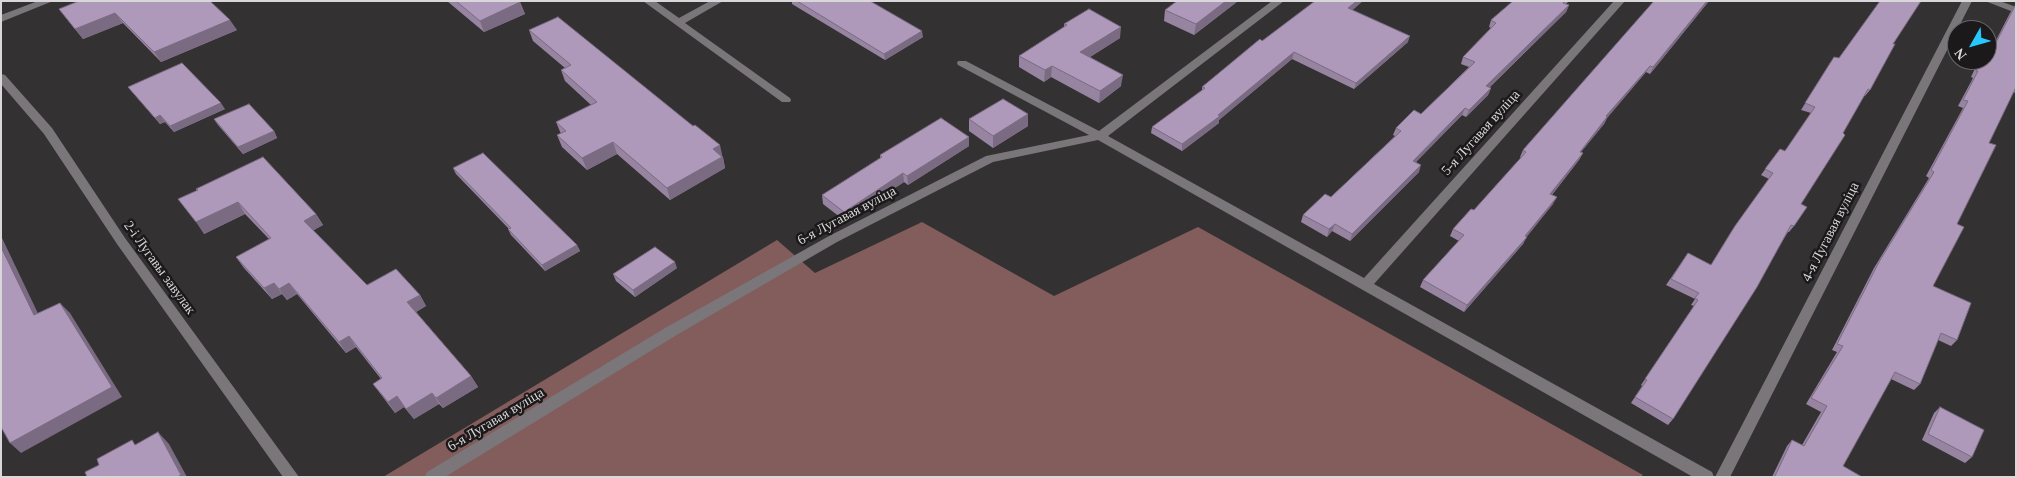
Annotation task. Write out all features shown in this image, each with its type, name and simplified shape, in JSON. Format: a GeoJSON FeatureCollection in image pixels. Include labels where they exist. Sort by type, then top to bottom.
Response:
{"type":"FeatureCollection","features":[{"type":"Feature","properties":{"kind":"street"},"geometry":{"type":"LineString","coordinates":[[1,19],[48,1]]}},
{"type":"Feature","properties":{"kind":"street"},"geometry":{"type":"LineString","coordinates":[[648,1],[786,100]]}},
{"type":"Feature","properties":{"kind":"street"},"geometry":{"type":"LineString","coordinates":[[678,22],[718,1]]}},
{"type":"Feature","properties":{"kind":"street","name":"6-я Лугавая вуліца"},"geometry":{"type":"LineString","coordinates":[[432,477],[670,332],[833,239],[990,158],[1100,136],[1278,1]]}},
{"type":"Feature","properties":{"kind":"street","name":"5-я Лугавая вуліца"},"geometry":{"type":"LineString","coordinates":[[1365,285],[1620,1]]}},
{"type":"Feature","properties":{"kind":"street","name":"4-я Лугавая вуліца"},"geometry":{"type":"LineString","coordinates":[[1722,477],[1967,1]]}},
{"type":"Feature","properties":{"kind":"street"},"geometry":{"type":"LineString","coordinates":[[1990,1],[2016,10]]}},
{"type":"Feature","properties":{"kind":"street"},"geometry":{"type":"LineString","coordinates":[[962,63],[1100,136],[1707,477]]}},
{"type":"Feature","properties":{"kind":"street","name":"2-і Лугавы завулак"},"geometry":{"type":"LineString","coordinates":[[1,77],[48,131],[121,242],[292,477]]}},
{"type":"Feature","properties":{"kind":"shaded area"},"geometry":{"type":"Polygon","coordinates":[[[922,222],[1054,296],[1198,227],[1643,475],[1640,477],[383,477],[777,240],[815,273],[922,222]]]}},
{"type":"Feature","properties":{"kind":"building"},"geometry":{"type":"Polygon","coordinates":[[[79,1],[210,1],[230,20],[154,52],[115,13],[75,29],[59,9],[79,1]]]}},
{"type":"Feature","properties":{"kind":"building"},"geometry":{"type":"Polygon","coordinates":[[[456,1],[519,1],[520,2],[480,21],[456,1]]]}},
{"type":"Feature","properties":{"kind":"building"},"geometry":{"type":"Polygon","coordinates":[[[797,1],[870,1],[922,31],[884,54],[797,1]]]}},
{"type":"Feature","properties":{"kind":"building"},"geometry":{"type":"Polygon","coordinates":[[[1177,1],[1226,1],[1196,24],[1165,10],[1177,1]]]}},
{"type":"Feature","properties":{"kind":"building"},"geometry":{"type":"Polygon","coordinates":[[[1315,1],[1357,1],[1348,8],[1410,36],[1356,83],[1294,52],[1218,115],[1220,116],[1182,144],[1152,127],[1205,88],[1202,87],[1260,39],[1262,41],[1315,1]]]}},
{"type":"Feature","properties":{"kind":"building"},"geometry":{"type":"Polygon","coordinates":[[[1513,1],[1565,1],[1563,3],[1569,5],[1486,86],[1491,88],[1469,110],[1465,108],[1413,161],[1421,165],[1352,234],[1335,224],[1329,229],[1303,215],[1325,194],[1331,197],[1401,131],[1396,128],[1414,110],[1421,114],[1475,62],[1463,57],[1496,23],[1491,20],[1513,1]]]}},
{"type":"Feature","properties":{"kind":"building"},"geometry":{"type":"Polygon","coordinates":[[[1654,1],[1707,1],[1653,67],[1650,66],[1606,116],[1580,152],[1583,153],[1550,194],[1557,197],[1525,236],[1527,237],[1467,305],[1423,280],[1464,235],[1453,229],[1471,209],[1474,210],[1526,152],[1523,150],[1654,1]]]}},
{"type":"Feature","properties":{"kind":"building"},"geometry":{"type":"Polygon","coordinates":[[[1880,1],[1921,1],[1893,44],[1895,44],[1870,90],[1868,89],[1843,133],[1845,135],[1801,204],[1807,207],[1794,226],[1791,225],[1757,287],[1673,419],[1635,397],[1698,300],[1695,298],[1699,293],[1671,279],[1688,253],[1711,265],[1735,226],[1773,173],[1765,169],[1780,149],[1785,151],[1815,107],[1805,103],[1834,57],[1839,58],[1880,1]]]}},
{"type":"Feature","properties":{"kind":"building"},"geometry":{"type":"Polygon","coordinates":[[[2015,6],[2016,87],[1989,143],[1996,145],[1957,224],[1964,227],[1933,286],[1971,303],[1957,340],[1941,333],[1920,384],[1895,372],[1843,466],[1862,477],[1775,476],[1792,440],[1804,446],[1827,406],[1811,398],[1843,346],[1837,344],[1879,262],[1934,172],[1931,170],[1968,101],[1963,100],[1978,71],[1976,70],[1997,70],[1997,40],[2015,6]]]}},
{"type":"Feature","properties":{"kind":"building"},"geometry":{"type":"Polygon","coordinates":[[[1089,9],[1121,27],[1080,52],[1123,75],[1100,91],[1052,66],[1045,70],[1019,56],[1067,25],[1064,24],[1089,9]]]}},
{"type":"Feature","properties":{"kind":"building"},"geometry":{"type":"Polygon","coordinates":[[[558,17],[693,126],[695,125],[720,145],[713,149],[722,157],[667,188],[613,142],[582,158],[557,135],[566,131],[556,122],[597,102],[561,70],[571,65],[529,30],[558,17]]]}},
{"type":"Feature","properties":{"kind":"building"},"geometry":{"type":"Polygon","coordinates":[[[182,63],[221,103],[170,126],[160,115],[155,118],[128,87],[182,63]]]}},
{"type":"Feature","properties":{"kind":"building"},"geometry":{"type":"Polygon","coordinates":[[[1003,99],[1028,114],[993,136],[969,119],[1003,99]]]}},
{"type":"Feature","properties":{"kind":"building"},"geometry":{"type":"Polygon","coordinates":[[[249,104],[274,131],[238,147],[214,119],[249,104]]]}},
{"type":"Feature","properties":{"kind":"building"},"geometry":{"type":"Polygon","coordinates":[[[941,118],[969,137],[907,176],[903,173],[844,212],[822,195],[882,157],[880,155],[941,118]]]}},
{"type":"Feature","properties":{"kind":"building"},"geometry":{"type":"Polygon","coordinates":[[[483,153],[577,245],[542,265],[508,229],[511,228],[453,168],[483,153]]]}},
{"type":"Feature","properties":{"kind":"building"},"geometry":{"type":"Polygon","coordinates":[[[263,157],[316,214],[304,221],[367,285],[396,269],[420,295],[407,302],[471,376],[436,398],[432,393],[406,409],[397,396],[388,402],[373,384],[382,378],[349,336],[339,342],[289,283],[279,289],[274,283],[264,288],[236,257],[271,238],[238,202],[196,222],[178,199],[263,157]]]}},
{"type":"Feature","properties":{"kind":"building"},"geometry":{"type":"Polygon","coordinates":[[[1,247],[34,315],[60,303],[112,387],[10,443],[1,427],[1,247]]]}},
{"type":"Feature","properties":{"kind":"building"},"geometry":{"type":"Polygon","coordinates":[[[655,247],[675,262],[633,290],[613,274],[655,247]]]}},
{"type":"Feature","properties":{"kind":"building"},"geometry":{"type":"Polygon","coordinates":[[[1940,407],[1984,430],[1972,457],[1928,434],[1940,407]]]}},
{"type":"Feature","properties":{"kind":"building"},"geometry":{"type":"Polygon","coordinates":[[[158,432],[181,475],[177,477],[87,477],[85,472],[99,465],[97,459],[132,440],[135,445],[158,432]]]}}]}
